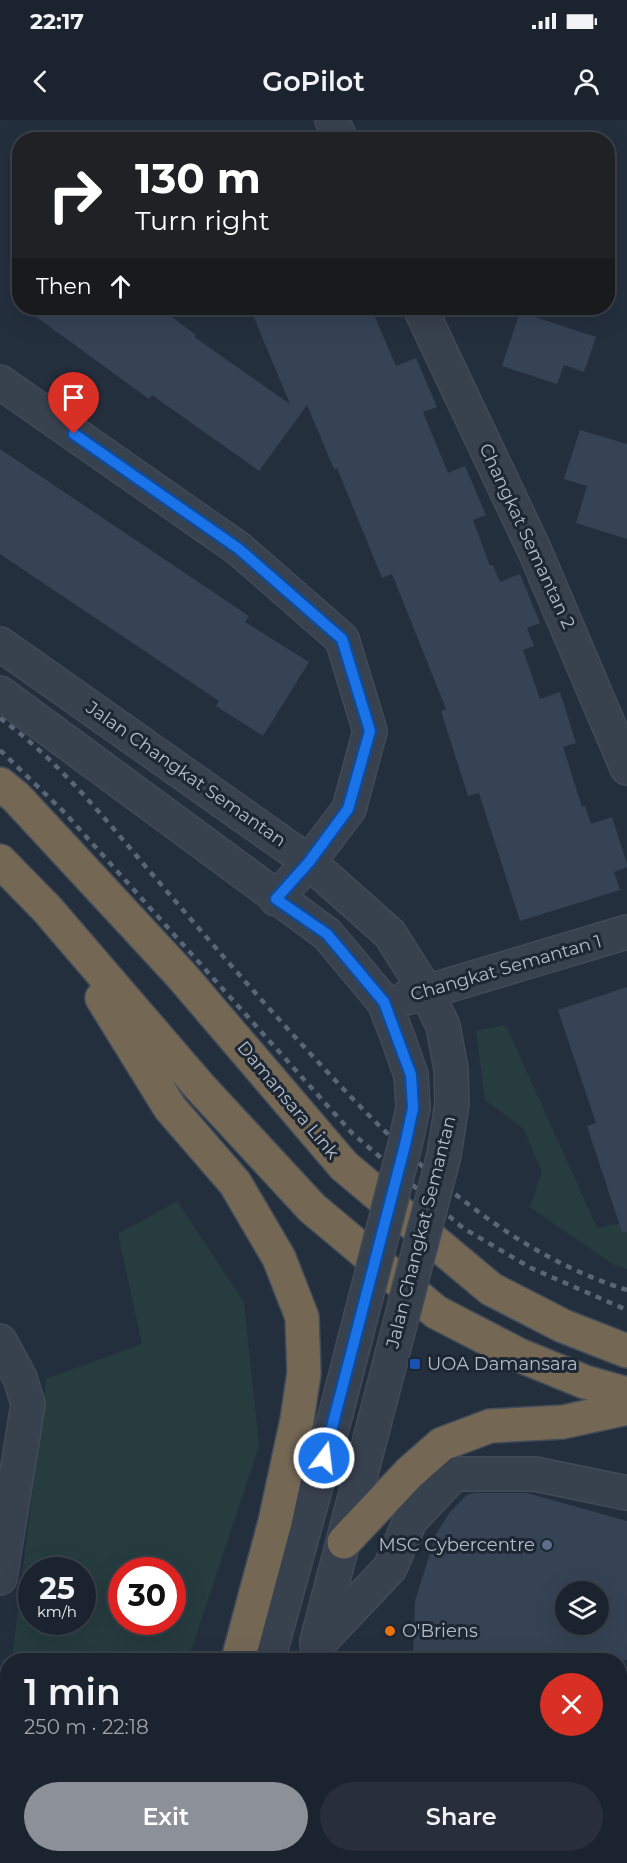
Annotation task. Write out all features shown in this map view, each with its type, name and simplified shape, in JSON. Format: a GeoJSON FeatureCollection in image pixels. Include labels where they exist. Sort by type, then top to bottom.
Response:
{"type":"FeatureCollection","features":[{"type":"Feature","properties":{"kind":"highway","name":"Damansara Link"},"geometry":{"type":"LineString","coordinates":[[0,784],[16,797],[181,975],[344,1166],[491,1289],[563,1326],[627,1351]]}},
{"type":"Feature","properties":{"kind":"highway"},"geometry":{"type":"LineString","coordinates":[[0,861],[47,909],[200,1088],[312,1208],[436,1312],[519,1355],[585,1382],[627,1395]]}},
{"type":"Feature","properties":{"kind":"highway"},"geometry":{"type":"LineString","coordinates":[[47,909],[170,1108],[235,1183],[279,1258],[302,1317],[304,1373],[297,1420],[274,1522],[240,1653]]}},
{"type":"Feature","properties":{"kind":"highway"},"geometry":{"type":"LineString","coordinates":[[344,1542],[409,1473],[442,1444],[490,1426],[562,1422],[627,1408]]}},
{"type":"Feature","properties":{"kind":"street","name":"Changkat Semantan 2"},"geometry":{"type":"LineString","coordinates":[[423,315],[534,549],[627,768]]}},
{"type":"Feature","properties":{"kind":"street"},"geometry":{"type":"LineString","coordinates":[[0,382],[239,549],[342,639],[370,731],[348,809],[309,862],[276,899]]}},
{"type":"Feature","properties":{"kind":"street","name":"Jalan Changkat Semantan"},"geometry":{"type":"LineString","coordinates":[[0,644],[309,862],[390,934],[427,993],[443,1026],[451,1069],[452,1104],[444,1155],[314,1653]]}},
{"type":"Feature","properties":{"kind":"street","name":"Jalan Changkat Semantan"},"geometry":{"type":"LineString","coordinates":[[0,693],[154,804],[276,899],[327,934],[384,1002],[411,1075],[413,1108],[405,1145],[336,1413],[270,1653]]}},
{"type":"Feature","properties":{"kind":"street","name":"Changkat Semantan 1"},"geometry":{"type":"LineString","coordinates":[[384,1002],[427,993],[627,932]]}},
{"type":"Feature","properties":{"kind":"street"},"geometry":{"type":"LineString","coordinates":[[0,1341],[10,1383],[28,1404],[9,1479],[1,1570]]}},
{"type":"Feature","properties":{"kind":"street"},"geometry":{"type":"LineString","coordinates":[[314,1653],[390,1568],[410,1521],[454,1474],[535,1474],[627,1492]]}},
{"type":"Feature","properties":{"kind":"green space"},"geometry":{"type":"Polygon","coordinates":[[[506,1025],[597,1228],[627,1222],[627,1269],[612,1264],[530,1207],[542,1172],[523,1128],[485,1100],[476,1031],[506,1025]]]}},
{"type":"Feature","properties":{"kind":"green space"},"geometry":{"type":"Polygon","coordinates":[[[177,1201],[244,1302],[259,1446],[190,1653],[13,1653],[18,1610],[18,1635],[96,1635],[96,1557],[24,1557],[46,1379],[142,1344],[118,1234],[177,1201]]]}},
{"type":"Feature","properties":{"kind":"building"},"geometry":{"type":"Polygon","coordinates":[[[34,315],[169,315],[196,335],[194,337],[290,404],[253,315],[374,315],[396,366],[416,358],[437,407],[423,412],[448,473],[465,466],[486,515],[473,520],[490,566],[493,565],[500,582],[520,574],[540,623],[527,628],[534,646],[523,650],[540,699],[560,692],[576,743],[563,747],[582,807],[585,806],[591,824],[612,817],[627,864],[627,867],[614,872],[620,890],[520,921],[479,793],[468,796],[441,711],[446,709],[392,574],[382,578],[337,468],[334,469],[307,405],[259,471],[152,395],[149,399],[34,315]]]}},
{"type":"Feature","properties":{"kind":"building"},"geometry":{"type":"Polygon","coordinates":[[[519,315],[529,315],[596,337],[584,372],[564,365],[557,384],[502,366],[519,315]]]}},
{"type":"Feature","properties":{"kind":"building"},"geometry":{"type":"Polygon","coordinates":[[[580,430],[627,444],[627,539],[576,523],[587,486],[564,479],[580,430]]]}},
{"type":"Feature","properties":{"kind":"building"},"geometry":{"type":"Polygon","coordinates":[[[0,449],[249,616],[245,622],[309,662],[263,736],[216,706],[219,701],[0,554],[0,449]]]}},
{"type":"Feature","properties":{"kind":"building"},"geometry":{"type":"Polygon","coordinates":[[[627,987],[627,1232],[622,1232],[587,1126],[596,1123],[558,1010],[627,987]]]}},
{"type":"Feature","properties":{"kind":"building"},"geometry":{"type":"Polygon","coordinates":[[[474,1493],[527,1493],[627,1521],[627,1653],[413,1653],[415,1601],[436,1534],[450,1512],[467,1495],[474,1493]]]}},
{"type":"Feature","properties":{"kind":"railway"},"geometry":{"type":"LineString","coordinates":[[0,718],[62,772],[298,1041],[353,1099],[422,1166],[498,1226],[539,1251],[582,1273],[627,1290]]}},
{"type":"Feature","properties":{"kind":"railway"},"geometry":{"type":"LineString","coordinates":[[0,750],[65,813],[352,1133],[463,1228],[531,1268],[627,1310]]}},
{"type":"Feature","properties":{"kind":"place","name":"UOA Damansara"},"geometry":{"type":"Point","coordinates":[415,1364]}},
{"type":"Feature","properties":{"kind":"place","name":"MSC Cybercentre"},"geometry":{"type":"Point","coordinates":[547,1545]}},
{"type":"Feature","properties":{"kind":"place","name":"O'Briens"},"geometry":{"type":"Point","coordinates":[390,1631]}},
{"type":"Feature","properties":{"kind":"route"},"geometry":{"type":"LineString","coordinates":[[74,434],[239,549],[342,639],[370,731],[348,809],[309,862],[276,899],[327,934],[384,1002],[411,1075],[413,1108],[405,1145],[324,1458]]}}]}
